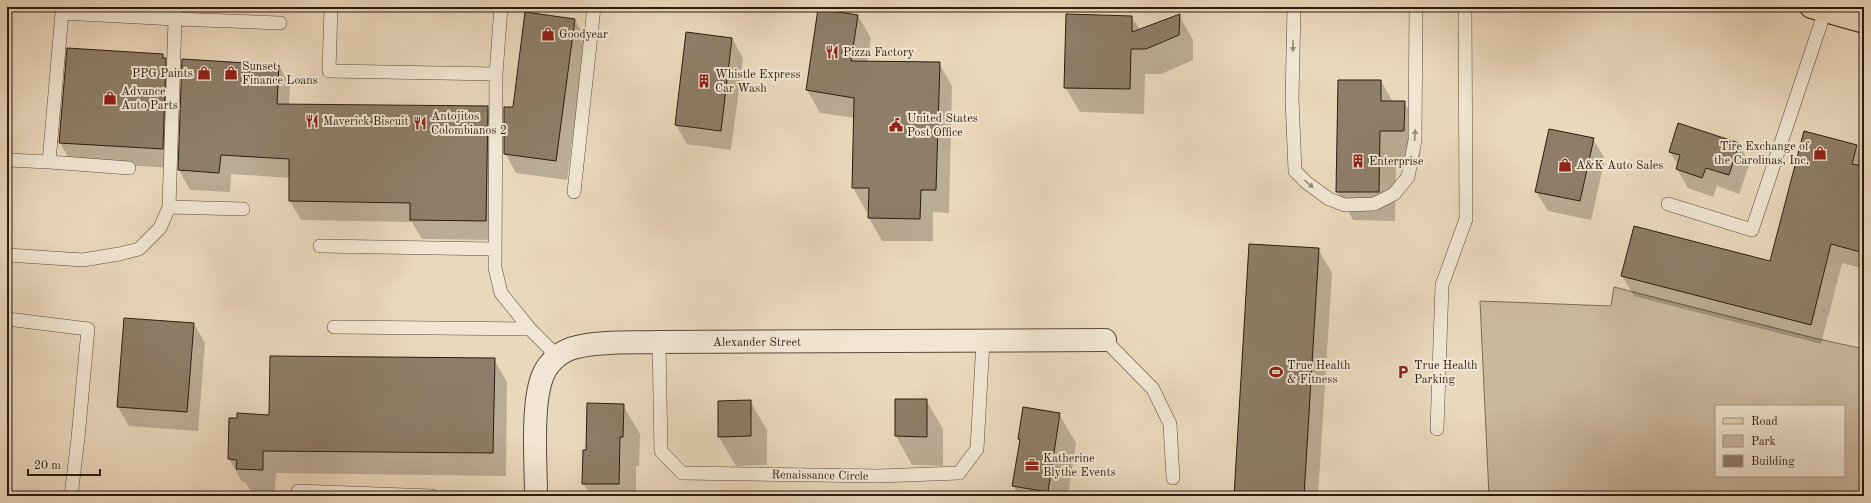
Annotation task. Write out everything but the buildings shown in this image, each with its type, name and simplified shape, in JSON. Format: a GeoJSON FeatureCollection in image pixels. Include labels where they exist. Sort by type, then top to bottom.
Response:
{"type":"FeatureCollection","features":[{"type":"Feature","properties":{"kind":"main road"},"geometry":{"type":"LineString","coordinates":[[1818,9],[1864,22]]}},
{"type":"Feature","properties":{"kind":"street","name":"Alexander Street"},"geometry":{"type":"LineString","coordinates":[[536,496],[536,414],[543,374],[557,356],[576,347],[596,344],[658,342],[1105,340]]}},
{"type":"Feature","properties":{"kind":"lane"},"geometry":{"type":"LineString","coordinates":[[331,7],[329,71],[496,74]]}},
{"type":"Feature","properties":{"kind":"lane"},"geometry":{"type":"LineString","coordinates":[[492,7],[501,7],[496,74],[495,268],[501,293],[530,329],[557,356]]}},
{"type":"Feature","properties":{"kind":"lane"},"geometry":{"type":"LineString","coordinates":[[574,192],[594,7]]}},
{"type":"Feature","properties":{"kind":"lane"},"geometry":{"type":"LineString","coordinates":[[1294,7],[1292,98],[1295,171],[1307,183],[1329,199],[1345,205],[1374,204],[1394,194],[1408,177],[1415,140],[1416,7]]}},
{"type":"Feature","properties":{"kind":"lane"},"geometry":{"type":"LineString","coordinates":[[1437,428],[1442,285],[1466,219],[1465,7]]}},
{"type":"Feature","properties":{"kind":"lane"},"geometry":{"type":"LineString","coordinates":[[1668,204],[1752,230],[1818,9]]}},
{"type":"Feature","properties":{"kind":"lane"},"geometry":{"type":"LineString","coordinates":[[49,162],[62,13],[175,13],[280,22]]}},
{"type":"Feature","properties":{"kind":"lane"},"geometry":{"type":"LineString","coordinates":[[7,255],[83,260],[119,254],[139,249],[160,228],[169,207],[175,13]]}},
{"type":"Feature","properties":{"kind":"lane"},"geometry":{"type":"LineString","coordinates":[[7,160],[129,168]]}},
{"type":"Feature","properties":{"kind":"lane"},"geometry":{"type":"LineString","coordinates":[[169,207],[243,209]]}},
{"type":"Feature","properties":{"kind":"lane"},"geometry":{"type":"LineString","coordinates":[[320,246],[494,248]]}},
{"type":"Feature","properties":{"kind":"lane"},"geometry":{"type":"LineString","coordinates":[[7,319],[88,329],[71,496]]}},
{"type":"Feature","properties":{"kind":"lane"},"geometry":{"type":"LineString","coordinates":[[334,327],[530,329]]}},
{"type":"Feature","properties":{"kind":"lane"},"geometry":{"type":"LineString","coordinates":[[1105,340],[1153,389],[1167,417],[1170,424],[1173,478]]}},
{"type":"Feature","properties":{"kind":"lane","name":"Renaissance Circle"},"geometry":{"type":"LineString","coordinates":[[658,342],[661,451],[682,473],[879,476],[960,474],[977,449],[983,341]]}},
{"type":"Feature","properties":{"kind":"lane"},"geometry":{"type":"LineString","coordinates":[[298,491],[432,496]]}},
{"type":"Feature","properties":{"kind":"green space"},"geometry":{"type":"Polygon","coordinates":[[[1614,287],[1814,338],[1864,349],[1864,496],[1489,496],[1480,301],[1611,306],[1614,287]]]}},
{"type":"Feature","properties":{"kind":"place","name":"Goodyear"},"geometry":{"type":"Point","coordinates":[548,34]}},
{"type":"Feature","properties":{"kind":"place","name":"Pizza Factory"},"geometry":{"type":"Point","coordinates":[832,52]}},
{"type":"Feature","properties":{"kind":"place","name":"PPG Paints"},"geometry":{"type":"Point","coordinates":[204,73]}},
{"type":"Feature","properties":{"kind":"place","name":"Sunset Finance Loans"},"geometry":{"type":"Point","coordinates":[231,73]}},
{"type":"Feature","properties":{"kind":"place","name":"Whistle Express Car Wash"},"geometry":{"type":"Point","coordinates":[704,81]}},
{"type":"Feature","properties":{"kind":"place","name":"Advance Auto Parts"},"geometry":{"type":"Point","coordinates":[110,98]}},
{"type":"Feature","properties":{"kind":"place","name":"Maverick Biscuit"},"geometry":{"type":"Point","coordinates":[312,121]}},
{"type":"Feature","properties":{"kind":"place","name":"Antojitos Colombianos 2"},"geometry":{"type":"Point","coordinates":[420,123]}},
{"type":"Feature","properties":{"kind":"place","name":"United States Post Office"},"geometry":{"type":"Point","coordinates":[896,125]}},
{"type":"Feature","properties":{"kind":"place","name":"Tire Exchange of the Carolinas, Inc."},"geometry":{"type":"Point","coordinates":[1820,153]}},
{"type":"Feature","properties":{"kind":"place","name":"Enterprise"},"geometry":{"type":"Point","coordinates":[1358,161]}},
{"type":"Feature","properties":{"kind":"place","name":"A&K Auto Sales"},"geometry":{"type":"Point","coordinates":[1565,165]}},
{"type":"Feature","properties":{"kind":"place","name":"True Health & Fitness"},"geometry":{"type":"Point","coordinates":[1276,372]}},
{"type":"Feature","properties":{"kind":"place","name":"True Health Parking"},"geometry":{"type":"Point","coordinates":[1403,372]}},
{"type":"Feature","properties":{"kind":"place","name":"Katherine Blythe Events"},"geometry":{"type":"Point","coordinates":[1032,465]}}]}
